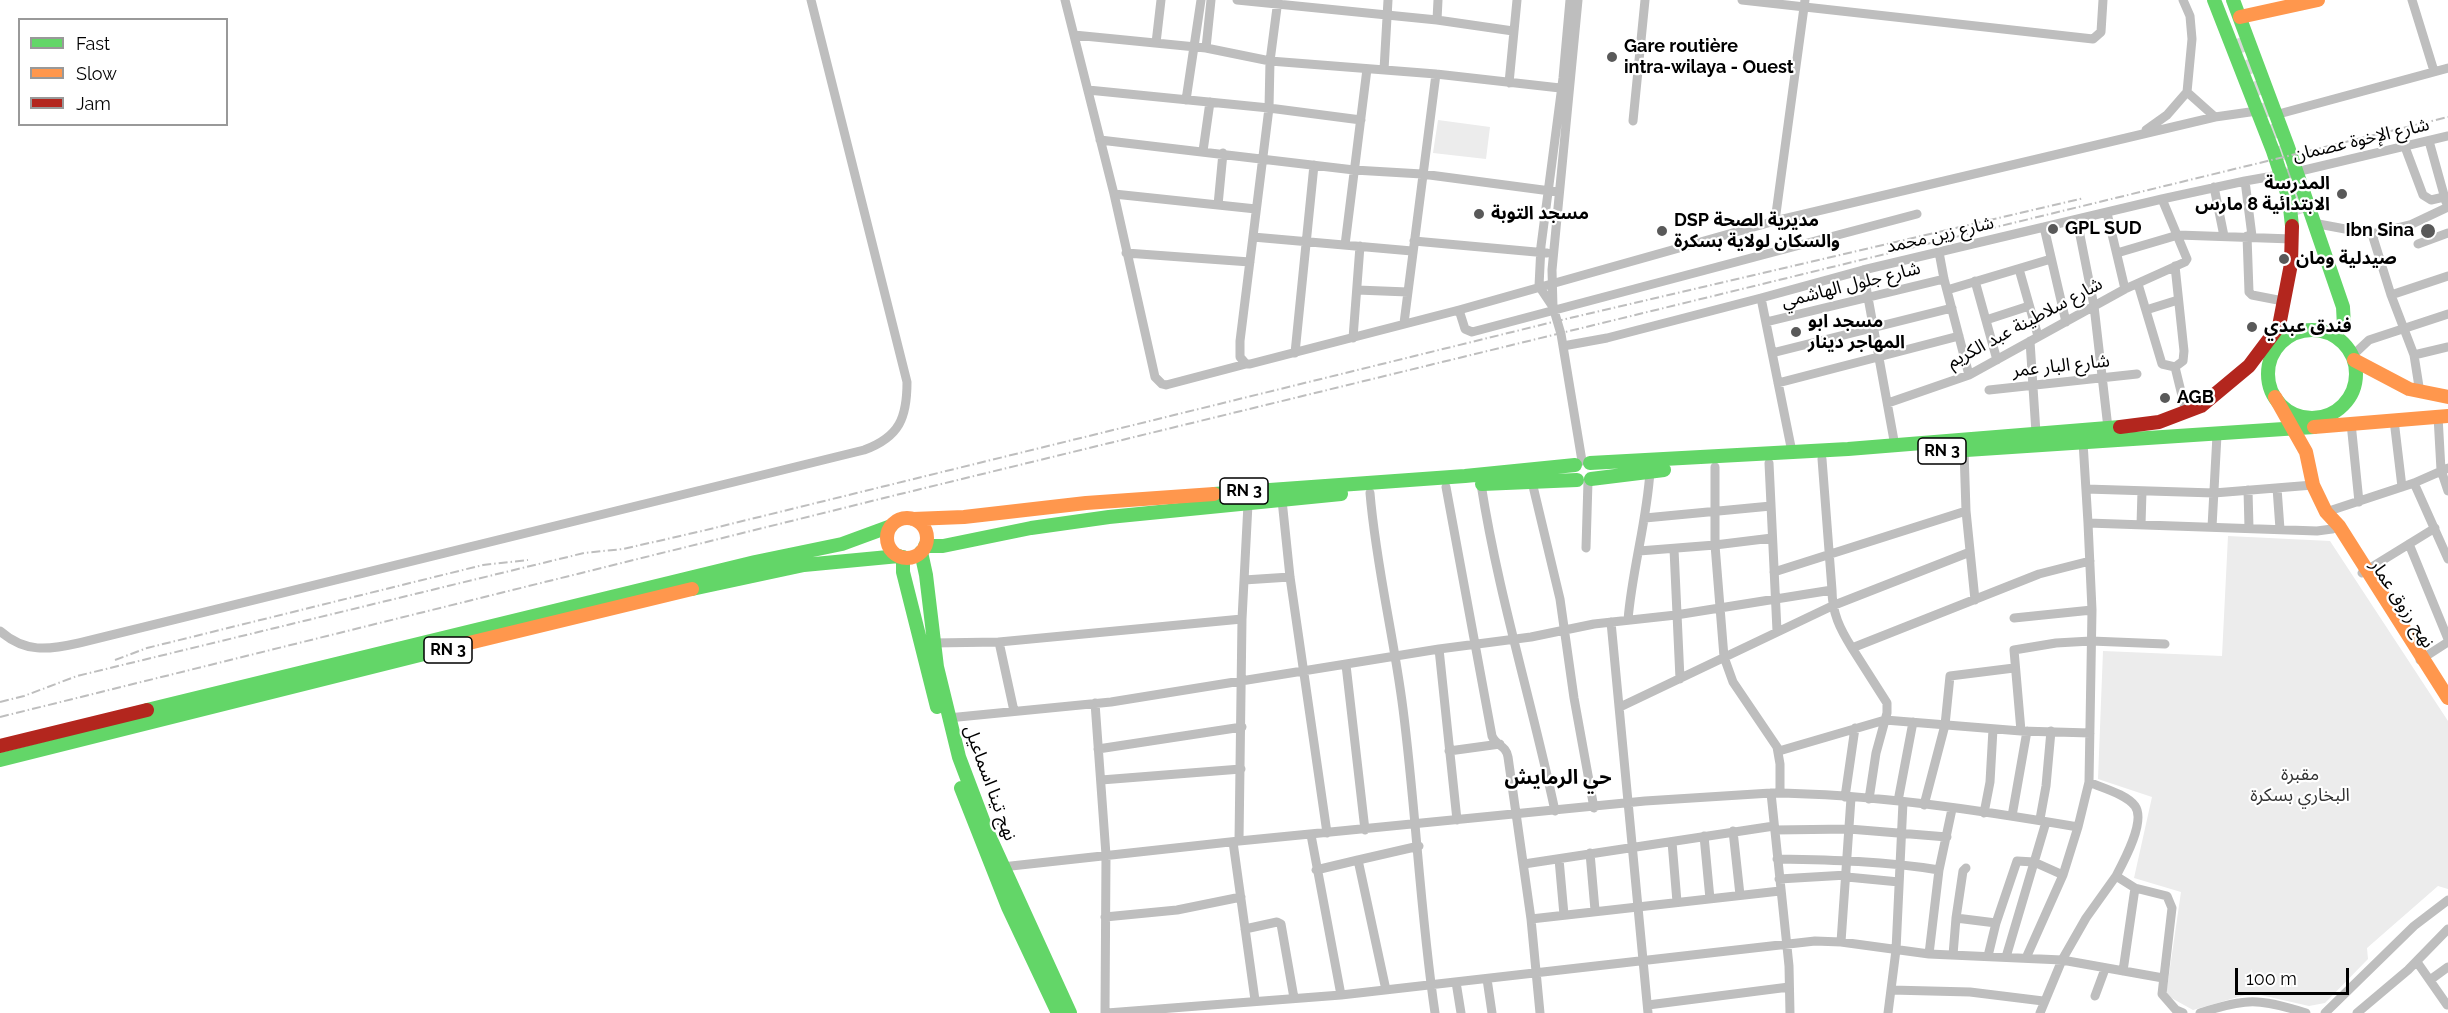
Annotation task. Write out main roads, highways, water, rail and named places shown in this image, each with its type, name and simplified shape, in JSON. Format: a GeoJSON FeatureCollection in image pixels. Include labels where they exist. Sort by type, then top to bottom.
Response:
{"type":"FeatureCollection","features":[{"type":"Feature","properties":{"kind":"main road","name":"RN 3"},"geometry":{"type":"LineString","coordinates":[[2214,0],[2282,175],[2289,199],[2291,264],[2279,326]]}},
{"type":"Feature","properties":{"kind":"main road","name":"RN 3"},"geometry":{"type":"LineString","coordinates":[[2221,0],[2233,18]]}},
{"type":"Feature","properties":{"kind":"main road","name":"RN 3"},"geometry":{"type":"LineString","coordinates":[[2226,0],[2275,115],[2296,172],[2307,224],[2343,307],[2344,326],[2351,354]]}},
{"type":"Feature","properties":{"kind":"main road","name":"RN 3"},"geometry":{"type":"LineString","coordinates":[[2233,0],[2233,18]]}},
{"type":"Feature","properties":{"kind":"main road"},"geometry":{"type":"LineString","coordinates":[[2233,18],[2318,0]]}},
{"type":"Feature","properties":{"kind":"main road","name":"RN 3"},"geometry":{"type":"LineString","coordinates":[[913,519],[964,518],[1086,503],[1465,476],[1582,463],[1896,446],[2159,422],[2201,406],[2230,384],[2249,366],[2279,326],[2290,304],[2300,267],[2307,224]]}},
{"type":"Feature","properties":{"kind":"main road"},"geometry":{"type":"LineString","coordinates":[[2279,326],[2276,349],[2268,374],[2275,397],[2306,452]]}},
{"type":"Feature","properties":{"kind":"main road"},"geometry":{"type":"LineString","coordinates":[[2276,349],[2288,337],[2300,331],[2326,332],[2338,338],[2351,354],[2420,393],[2448,397]]}},
{"type":"Feature","properties":{"kind":"main road","name":"RN 3"},"geometry":{"type":"LineString","coordinates":[[2249,366],[2276,349]]}},
{"type":"Feature","properties":{"kind":"main road"},"geometry":{"type":"LineString","coordinates":[[2306,452],[2317,419],[2343,405],[2350,395],[2355,384],[2351,354]]}},
{"type":"Feature","properties":{"kind":"main road"},"geometry":{"type":"LineString","coordinates":[[2275,397],[2287,410],[2304,417],[2351,423],[2443,416]]}},
{"type":"Feature","properties":{"kind":"main road","name":"RN 3"},"geometry":{"type":"LineString","coordinates":[[923,549],[1031,528],[1109,517],[1281,500],[1481,484],[1585,480],[1650,471],[2294,429],[2317,419]]}},
{"type":"Feature","properties":{"kind":"main road","name":"نهج رزوق عمار"},"geometry":{"type":"LineString","coordinates":[[2306,452],[2313,485],[2331,521],[2365,571],[2448,710]]}},
{"type":"Feature","properties":{"kind":"main road"},"geometry":{"type":"LineString","coordinates":[[1582,463],[1594,473],[1585,480],[1573,471],[1582,463]]}},
{"type":"Feature","properties":{"kind":"main road"},"geometry":{"type":"LineString","coordinates":[[903,518],[913,519],[924,528],[927,537],[923,549],[916,556],[901,556],[894,553],[888,543],[891,526],[903,518]]}},
{"type":"Feature","properties":{"kind":"main road","name":"RN 3"},"geometry":{"type":"LineString","coordinates":[[0,746],[743,564],[848,543],[874,535],[891,526]]}},
{"type":"Feature","properties":{"kind":"main road","name":"نهج تينا اسماعيل"},"geometry":{"type":"LineString","coordinates":[[923,549],[933,643],[948,718],[971,789],[1002,867],[1071,1013]]}},
{"type":"Feature","properties":{"kind":"main road","name":"RN 3"},"geometry":{"type":"LineString","coordinates":[[0,760],[618,606],[752,575],[804,565],[901,556]]}},
{"type":"Feature","properties":{"kind":"main road","name":"نهج تينا اسماعيل"},"geometry":{"type":"LineString","coordinates":[[901,556],[940,720],[955,771],[1008,907],[1058,1013]]}},
{"type":"Feature","properties":{"kind":"main road","name":"نهج رزوق عمار"},"geometry":{"type":"LineString","coordinates":[[2420,660],[2448,698]]}},
{"type":"Feature","properties":{"kind":"tunnel"},"geometry":{"type":"LineString","coordinates":[[2239,38],[2303,213]]}},
{"type":"Feature","properties":{"kind":"railway"},"geometry":{"type":"LineString","coordinates":[[0,717],[888,497],[2448,117]]}},
{"type":"Feature","properties":{"kind":"railway"},"geometry":{"type":"LineString","coordinates":[[0,702],[24,696],[77,676],[584,553],[623,549],[702,531],[1557,321],[2084,198]]}},
{"type":"Feature","properties":{"kind":"railway"},"geometry":{"type":"LineString","coordinates":[[115,660],[147,648],[483,565],[528,560]]}},
{"type":"Feature","properties":{"kind":"place","name":"Gare routière intra-wilaya - Ouest"},"geometry":{"type":"Point","coordinates":[1612,57]}},
{"type":"Feature","properties":{"kind":"place","name":"المدرسة الابتدائية 8 مارس"},"geometry":{"type":"Point","coordinates":[2342,194]}},
{"type":"Feature","properties":{"kind":"place","name":"مسجد التوبة"},"geometry":{"type":"Point","coordinates":[1479,214]}},
{"type":"Feature","properties":{"kind":"place","name":"GPL SUD"},"geometry":{"type":"Point","coordinates":[2053,229]}},
{"type":"Feature","properties":{"kind":"place","name":"DSP مديرية الصحة والسكان لولاية بسكرة"},"geometry":{"type":"Point","coordinates":[1662,231]}},
{"type":"Feature","properties":{"kind":"place","name":"Ibn Sina"},"geometry":{"type":"Point","coordinates":[2428,231]}},
{"type":"Feature","properties":{"kind":"place","name":"صيدلية ومان"},"geometry":{"type":"Point","coordinates":[2284,259]}},
{"type":"Feature","properties":{"kind":"place","name":"فندق عبدي"},"geometry":{"type":"Point","coordinates":[2252,327]}},
{"type":"Feature","properties":{"kind":"place","name":"مسجد ابو المهاجر دينار"},"geometry":{"type":"Point","coordinates":[1796,332]}},
{"type":"Feature","properties":{"kind":"place","name":"AGB"},"geometry":{"type":"Point","coordinates":[2165,398]}},
{"type":"Feature","properties":{"kind":"district","name":"حي الرمايش"},"geometry":{"type":"Point","coordinates":[1558,778]}},
{"type":"Feature","properties":{"kind":"park label","name":"مقبرة البخاري بسكرة"},"geometry":{"type":"Point","coordinates":[2300,785]}}]}
